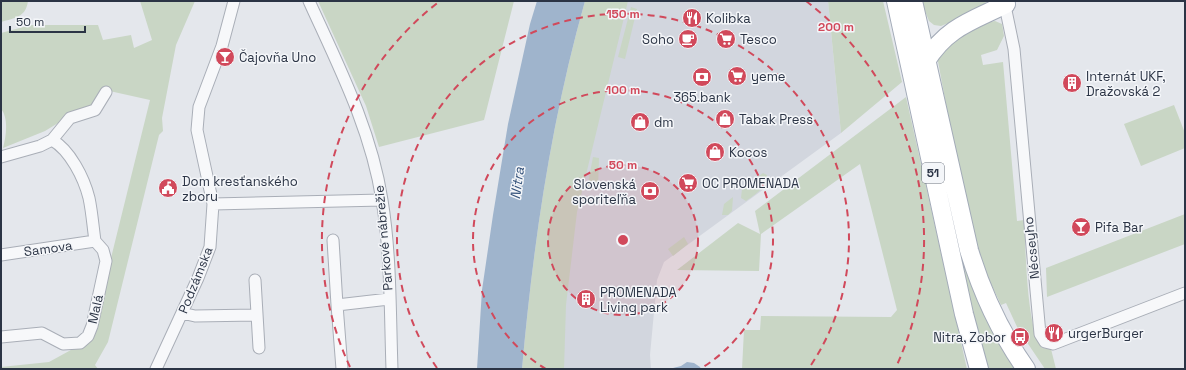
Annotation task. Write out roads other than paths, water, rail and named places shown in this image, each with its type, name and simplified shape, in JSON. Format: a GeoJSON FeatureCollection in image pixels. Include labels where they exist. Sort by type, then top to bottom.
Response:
{"type":"FeatureCollection","features":[{"type":"Feature","properties":{"kind":"main road","name":"51"},"geometry":{"type":"LineString","coordinates":[[896,1],[964,314],[979,369]]}},
{"type":"Feature","properties":{"kind":"main road"},"geometry":{"type":"LineString","coordinates":[[926,61],[934,47],[951,31],[1007,2]]}},
{"type":"Feature","properties":{"kind":"main road","name":"51"},"geometry":{"type":"LineString","coordinates":[[915,8],[961,223],[978,279],[999,327],[1026,369]]}},
{"type":"Feature","properties":{"kind":"main road"},"geometry":{"type":"LineString","coordinates":[[915,8],[932,27],[940,30],[951,31]]}},
{"type":"Feature","properties":{"kind":"street","name":"Podzámska"},"geometry":{"type":"LineString","coordinates":[[156,369],[210,247],[214,204],[197,130],[199,108],[222,46],[234,1]]}},
{"type":"Feature","properties":{"kind":"street","name":"Parkové nábrežie"},"geometry":{"type":"LineString","coordinates":[[309,1],[353,98],[364,129],[382,200],[387,250],[392,369]]}},
{"type":"Feature","properties":{"kind":"street","name":"Nécseyho"},"geometry":{"type":"LineString","coordinates":[[1007,2],[1014,57],[1040,334],[1045,342],[1052,344],[1185,293]]}},
{"type":"Feature","properties":{"kind":"street"},"geometry":{"type":"LineString","coordinates":[[1,157],[40,146],[52,140],[70,118],[96,110],[106,92]]}},
{"type":"Feature","properties":{"kind":"street"},"geometry":{"type":"LineString","coordinates":[[52,140],[58,143],[70,158],[83,181],[89,197],[95,241]]}},
{"type":"Feature","properties":{"kind":"street"},"geometry":{"type":"LineString","coordinates":[[214,204],[382,200]]}},
{"type":"Feature","properties":{"kind":"street"},"geometry":{"type":"LineString","coordinates":[[333,240],[342,369]]}},
{"type":"Feature","properties":{"kind":"street","name":"Samova"},"geometry":{"type":"LineString","coordinates":[[1,255],[95,241]]}},
{"type":"Feature","properties":{"kind":"street","name":"Malá"},"geometry":{"type":"LineString","coordinates":[[1,337],[42,333],[63,344],[80,343],[88,336],[92,326],[106,261],[103,250],[95,241]]}},
{"type":"Feature","properties":{"kind":"street"},"geometry":{"type":"LineString","coordinates":[[255,280],[258,348]]}},
{"type":"Feature","properties":{"kind":"street"},"geometry":{"type":"LineString","coordinates":[[337,305],[389,299]]}},
{"type":"Feature","properties":{"kind":"street"},"geometry":{"type":"LineString","coordinates":[[182,313],[195,316],[257,315]]}},
{"type":"Feature","properties":{"kind":"water","name":"Nitra"},"geometry":{"type":"Polygon","coordinates":[[[537,1],[585,1],[562,92],[553,137],[538,230],[526,323],[522,369],[477,369],[482,290],[493,215],[508,124],[530,24],[537,1]]]}},
{"type":"Feature","properties":{"kind":"water"},"geometry":{"type":"Polygon","coordinates":[[[687,362],[694,363],[701,369],[669,369],[681,366],[687,362]]]}},
{"type":"Feature","properties":{"kind":"place","name":"Kolibka"},"geometry":{"type":"Point","coordinates":[692,18]}},
{"type":"Feature","properties":{"kind":"place","name":"Soho"},"geometry":{"type":"Point","coordinates":[688,39]}},
{"type":"Feature","properties":{"kind":"place","name":"Tesco"},"geometry":{"type":"Point","coordinates":[726,39]}},
{"type":"Feature","properties":{"kind":"place","name":"Čajovňa Uno"},"geometry":{"type":"Point","coordinates":[225,57]}},
{"type":"Feature","properties":{"kind":"place","name":"yeme"},"geometry":{"type":"Point","coordinates":[737,76]}},
{"type":"Feature","properties":{"kind":"place","name":"365.bank"},"geometry":{"type":"Point","coordinates":[702,77]}},
{"type":"Feature","properties":{"kind":"place","name":"Internát UKF, Dražovská 2"},"geometry":{"type":"Point","coordinates":[1072,83]}},
{"type":"Feature","properties":{"kind":"place","name":"Tabak Press"},"geometry":{"type":"Point","coordinates":[725,119]}},
{"type":"Feature","properties":{"kind":"place","name":"dm"},"geometry":{"type":"Point","coordinates":[640,122]}},
{"type":"Feature","properties":{"kind":"place","name":"Kocos"},"geometry":{"type":"Point","coordinates":[715,152]}},
{"type":"Feature","properties":{"kind":"place","name":"OC PROMENADA"},"geometry":{"type":"Point","coordinates":[688,183]}},
{"type":"Feature","properties":{"kind":"place","name":"Dom kresťanského zboru"},"geometry":{"type":"Point","coordinates":[168,188]}},
{"type":"Feature","properties":{"kind":"place","name":"Slovenská sporiteľňa"},"geometry":{"type":"Point","coordinates":[650,191]}},
{"type":"Feature","properties":{"kind":"place","name":"Pifa Bar"},"geometry":{"type":"Point","coordinates":[1081,227]}},
{"type":"Feature","properties":{"kind":"place","name":"PROMENADA Living park"},"geometry":{"type":"Point","coordinates":[586,299]}},
{"type":"Feature","properties":{"kind":"place","name":"urgerBurger"},"geometry":{"type":"Point","coordinates":[1054,333]}},
{"type":"Feature","properties":{"kind":"place","name":"Nitra, Zobor"},"geometry":{"type":"Point","coordinates":[1020,337]}}]}
